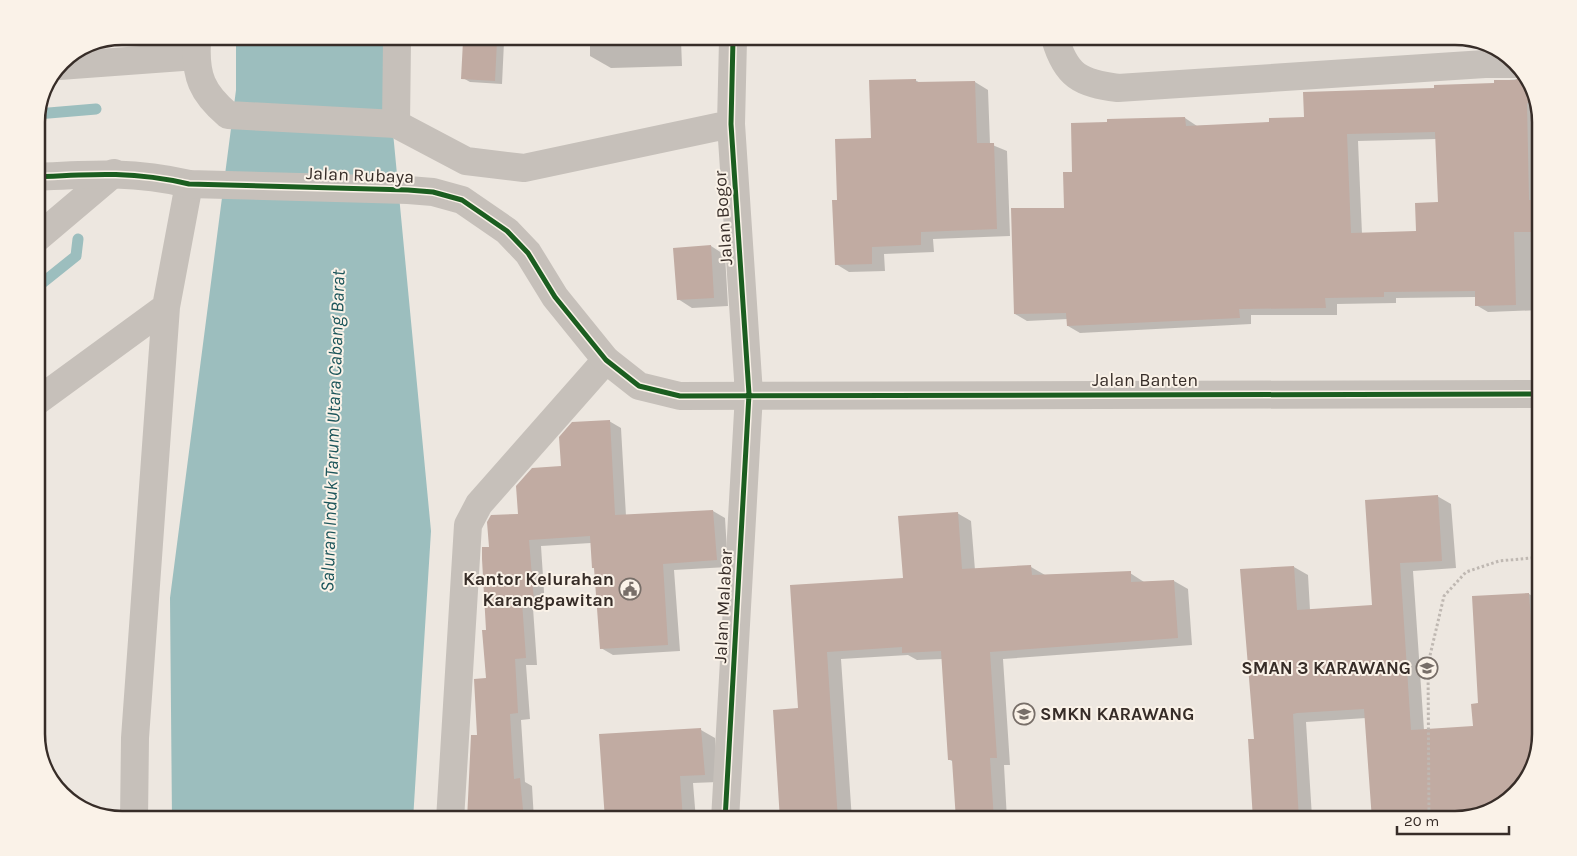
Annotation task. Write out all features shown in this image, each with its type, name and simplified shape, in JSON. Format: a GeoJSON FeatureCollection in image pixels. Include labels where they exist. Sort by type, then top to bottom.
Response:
{"type":"FeatureCollection","features":[{"type":"Feature","properties":{"kind":"street"},"geometry":{"type":"LineString","coordinates":[[396,124],[397,45]]}},
{"type":"Feature","properties":{"kind":"street","name":"Jalan Bogor"},"geometry":{"type":"LineString","coordinates":[[733,45],[731,124],[748,394]]}},
{"type":"Feature","properties":{"kind":"street"},"geometry":{"type":"LineString","coordinates":[[1057,45],[1061,58],[1071,73],[1092,84],[1118,88],[1203,81],[1506,64]]}},
{"type":"Feature","properties":{"kind":"street"},"geometry":{"type":"LineString","coordinates":[[70,65],[196,49],[200,84],[213,103],[228,115],[396,124],[466,161],[524,168],[731,124]]}},
{"type":"Feature","properties":{"kind":"street"},"geometry":{"type":"LineString","coordinates":[[45,231],[114,173]]}},
{"type":"Feature","properties":{"kind":"street","name":"Jalan Rubaya"},"geometry":{"type":"LineString","coordinates":[[45,177],[114,173],[154,176],[189,184],[220,183],[408,190],[433,192],[462,200],[507,231],[528,253],[555,297],[606,360],[639,386],[680,396],[748,394]]}},
{"type":"Feature","properties":{"kind":"street"},"geometry":{"type":"LineString","coordinates":[[134,811],[135,738],[166,307],[189,184]]}},
{"type":"Feature","properties":{"kind":"street"},"geometry":{"type":"LineString","coordinates":[[45,395],[166,307]]}},
{"type":"Feature","properties":{"kind":"street"},"geometry":{"type":"LineString","coordinates":[[451,811],[468,525],[479,504],[606,360]]}},
{"type":"Feature","properties":{"kind":"street","name":"Jalan Banten"},"geometry":{"type":"LineString","coordinates":[[748,394],[1532,394]]}},
{"type":"Feature","properties":{"kind":"street","name":"Jalan Malabar"},"geometry":{"type":"LineString","coordinates":[[725,811],[748,394]]}},
{"type":"Feature","properties":{"kind":"path"},"geometry":{"type":"LineString","coordinates":[[1429,811],[1428,664],[1444,596],[1466,572],[1499,562],[1532,559]]}},
{"type":"Feature","properties":{"kind":"water","name":"Saluran Induk Tarum Utara Cabang Barat"},"geometry":{"type":"Polygon","coordinates":[[[236,45],[389,45],[388,80],[431,531],[414,811],[172,811],[170,598],[236,90],[236,45]]]}},
{"type":"Feature","properties":{"kind":"building"},"geometry":{"type":"Polygon","coordinates":[[[463,45],[497,45],[495,81],[461,79],[463,45]]]}},
{"type":"Feature","properties":{"kind":"building"},"geometry":{"type":"Polygon","coordinates":[[[1518,78],[1530,103],[1527,103],[1529,200],[1532,200],[1532,232],[1514,232],[1516,305],[1475,306],[1475,291],[1384,292],[1384,297],[1325,298],[1326,308],[1239,309],[1240,318],[1067,326],[1066,313],[1014,314],[1011,208],[1064,208],[1063,172],[1072,172],[1071,123],[1107,122],[1107,119],[1185,117],[1186,126],[1269,122],[1269,118],[1304,117],[1303,92],[1434,88],[1434,85],[1494,83],[1494,80],[1518,78]],[[1435,132],[1347,134],[1351,233],[1416,231],[1415,203],[1438,202],[1435,132]]]}},
{"type":"Feature","properties":{"kind":"building"},"geometry":{"type":"Polygon","coordinates":[[[916,79],[916,82],[975,81],[977,143],[994,143],[997,229],[921,232],[921,245],[872,247],[872,264],[835,265],[832,200],[837,200],[835,139],[871,138],[869,80],[916,79]]]}},
{"type":"Feature","properties":{"kind":"building"},"geometry":{"type":"Polygon","coordinates":[[[711,245],[714,298],[677,300],[673,248],[711,245]]]}},
{"type":"Feature","properties":{"kind":"building"},"geometry":{"type":"Polygon","coordinates":[[[610,420],[615,515],[713,510],[717,560],[663,564],[668,645],[600,649],[590,536],[529,540],[534,601],[522,602],[526,658],[515,659],[518,713],[510,714],[514,779],[520,778],[523,811],[467,811],[471,735],[477,735],[474,679],[486,678],[482,630],[486,630],[482,547],[489,547],[487,522],[491,515],[518,514],[516,486],[532,468],[561,466],[559,437],[572,422],[610,420]]]}},
{"type":"Feature","properties":{"kind":"building"},"geometry":{"type":"Polygon","coordinates":[[[1438,495],[1442,561],[1400,563],[1411,730],[1473,726],[1471,704],[1478,703],[1472,596],[1529,593],[1532,635],[1532,734],[1529,754],[1524,768],[1506,792],[1494,801],[1475,808],[1455,811],[1371,811],[1364,709],[1297,713],[1293,714],[1298,811],[1252,811],[1248,739],[1254,739],[1240,569],[1294,566],[1297,610],[1372,605],[1365,500],[1438,495]]]}},
{"type":"Feature","properties":{"kind":"building"},"geometry":{"type":"Polygon","coordinates":[[[958,512],[962,569],[1031,565],[1032,575],[1131,571],[1131,582],[1174,580],[1178,638],[990,652],[997,758],[990,758],[993,811],[955,811],[952,760],[948,760],[941,651],[902,653],[902,647],[827,652],[837,811],[779,811],[773,710],[798,708],[790,585],[903,578],[898,516],[958,512]]]}},
{"type":"Feature","properties":{"kind":"building"},"geometry":{"type":"Polygon","coordinates":[[[701,728],[705,775],[680,776],[682,811],[604,811],[599,734],[701,728]]]}},
{"type":"Feature","properties":{"kind":"waterway"},"geometry":{"type":"LineString","coordinates":[[46,113],[96,109]]}},
{"type":"Feature","properties":{"kind":"waterway"},"geometry":{"type":"LineString","coordinates":[[45,281],[76,256],[78,239]]}},
{"type":"Feature","properties":{"kind":"cycle path"},"geometry":{"type":"LineString","coordinates":[[726,811],[749,394],[731,124],[733,45]]}},
{"type":"Feature","properties":{"kind":"cycle path"},"geometry":{"type":"LineString","coordinates":[[45,177],[112,174],[149,177],[189,184],[408,190],[433,192],[462,200],[507,231],[528,253],[555,297],[606,360],[639,386],[680,396],[1532,394]]}},
{"type":"Feature","properties":{"kind":"place","name":"Kantor Kelurahan Karangpawitan"},"geometry":{"type":"Point","coordinates":[630,589]}},
{"type":"Feature","properties":{"kind":"place","name":"SMAN 3 KARAWANG"},"geometry":{"type":"Point","coordinates":[1427,668]}},
{"type":"Feature","properties":{"kind":"place","name":"SMKN KARAWANG"},"geometry":{"type":"Point","coordinates":[1024,714]}}]}
